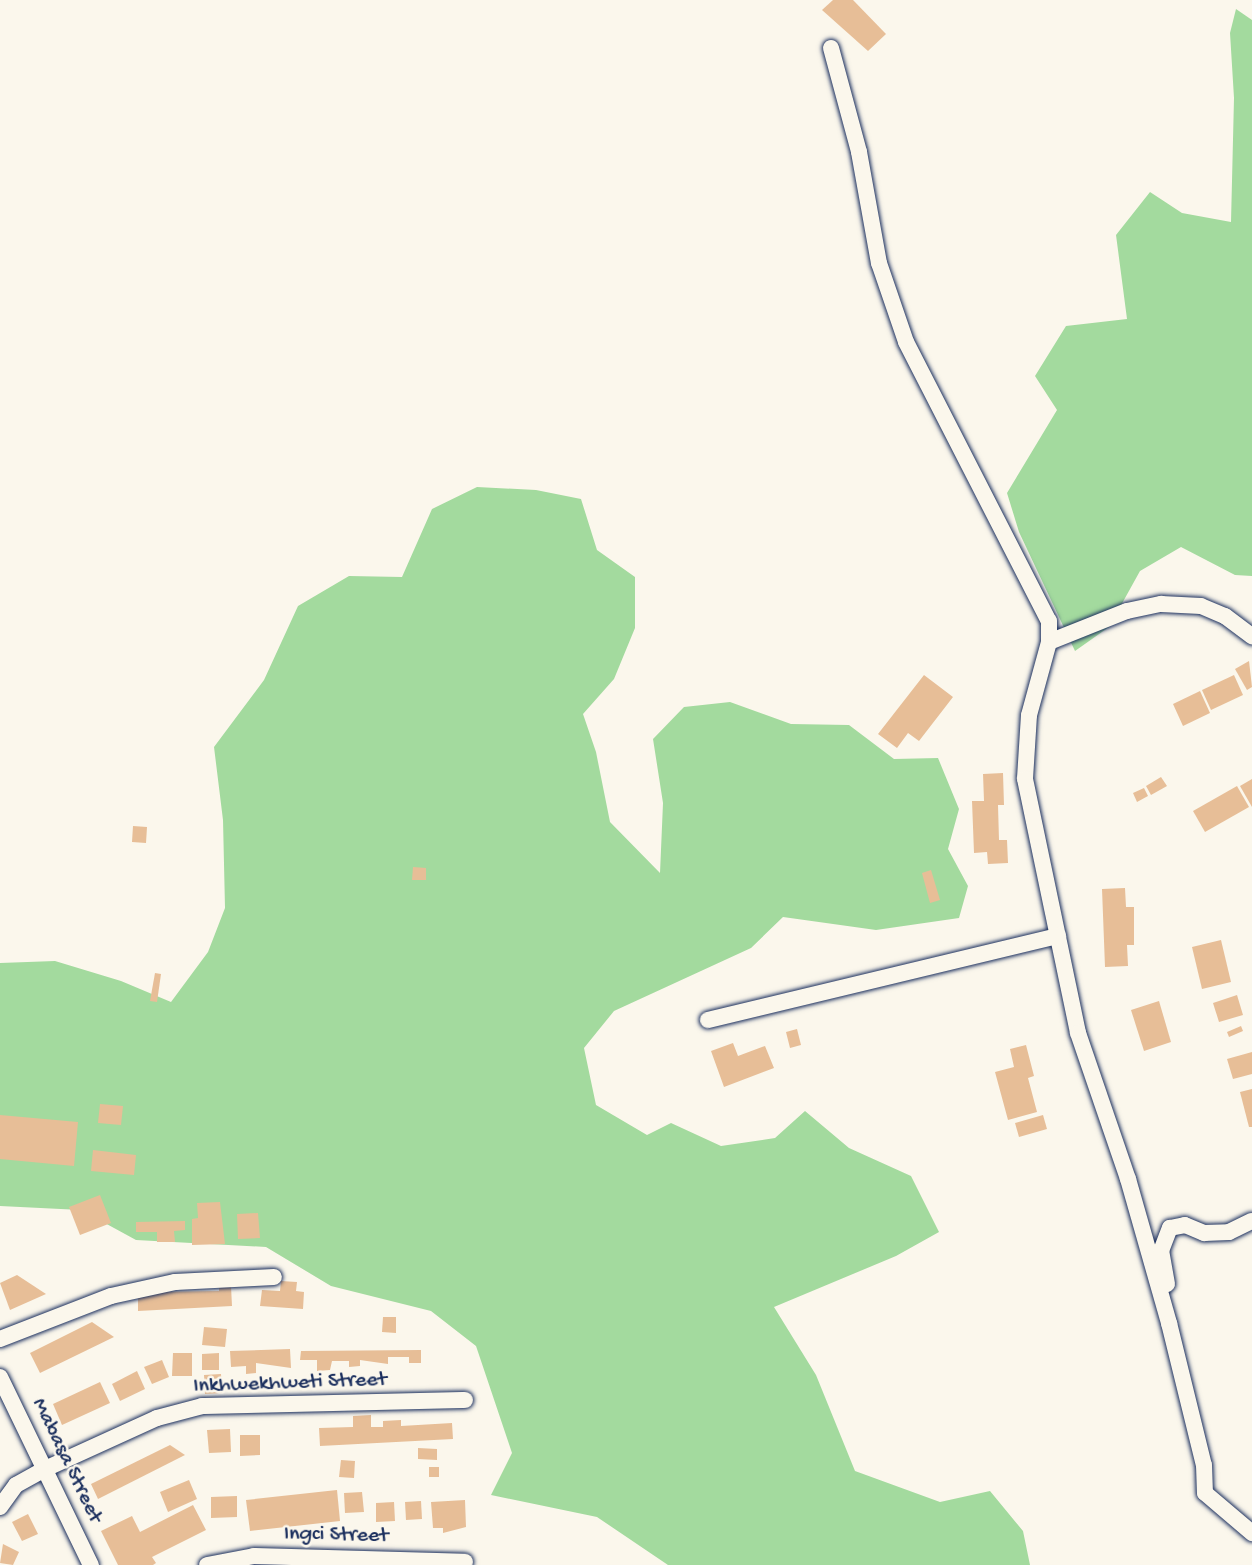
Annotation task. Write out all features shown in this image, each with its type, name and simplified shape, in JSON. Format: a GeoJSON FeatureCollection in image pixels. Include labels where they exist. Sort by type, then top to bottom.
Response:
{"type":"FeatureCollection","features":[{"type":"Feature","properties":{"kind":"street"},"geometry":{"type":"LineString","coordinates":[[831,48],[859,152],[879,263],[906,342],[1032,583],[1049,621],[1049,642],[1029,715],[1025,779],[1078,1033],[1128,1179],[1169,1323],[1204,1465],[1205,1494],[1252,1533]]}},
{"type":"Feature","properties":{"kind":"street"},"geometry":{"type":"LineString","coordinates":[[1049,642],[1127,611],[1161,604],[1201,606],[1225,616],[1252,636]]}},
{"type":"Feature","properties":{"kind":"street"},"geometry":{"type":"LineString","coordinates":[[708,1020],[1058,936]]}},
{"type":"Feature","properties":{"kind":"street"},"geometry":{"type":"LineString","coordinates":[[1169,1323],[1161,1251],[1170,1228],[1185,1225],[1204,1233],[1228,1232],[1252,1221]]}},
{"type":"Feature","properties":{"kind":"street"},"geometry":{"type":"LineString","coordinates":[[0,1339],[132,1292],[175,1282],[274,1277]]}},
{"type":"Feature","properties":{"kind":"street","name":"Mabasa Street"},"geometry":{"type":"LineString","coordinates":[[0,1377],[91,1565]]}},
{"type":"Feature","properties":{"kind":"street","name":"Inkhwekhweti Street"},"geometry":{"type":"LineString","coordinates":[[0,1507],[16,1485],[45,1469],[157,1418],[202,1406],[465,1400]]}},
{"type":"Feature","properties":{"kind":"street","name":"Ingci Street"},"geometry":{"type":"LineString","coordinates":[[207,1565],[254,1556],[465,1562]]}},
{"type":"Feature","properties":{"kind":"green space"},"geometry":{"type":"Polygon","coordinates":[[[1236,9],[1252,20],[1252,576],[1235,575],[1181,547],[1140,571],[1109,627],[1075,651],[1019,532],[1007,493],[1057,410],[1035,376],[1066,326],[1127,319],[1116,235],[1150,192],[1182,213],[1231,222],[1234,98],[1230,33],[1236,9]]]}},
{"type":"Feature","properties":{"kind":"green space"},"geometry":{"type":"Polygon","coordinates":[[[477,487],[536,490],[581,499],[597,550],[635,577],[635,628],[614,679],[583,714],[596,752],[610,822],[660,873],[663,803],[653,739],[684,707],[730,702],[791,724],[849,725],[894,759],[938,758],[959,809],[948,849],[968,886],[959,918],[876,930],[783,917],[751,948],[614,1011],[584,1048],[596,1105],[647,1135],[671,1123],[721,1146],[775,1138],[805,1111],[849,1148],[911,1176],[939,1232],[896,1256],[774,1307],[816,1375],[855,1471],[940,1502],[990,1491],[1023,1531],[1030,1565],[668,1565],[597,1517],[491,1495],[512,1453],[476,1346],[431,1311],[331,1286],[266,1247],[136,1240],[81,1210],[0,1206],[0,963],[55,961],[121,981],[171,1002],[208,952],[225,908],[223,820],[214,747],[264,680],[298,606],[349,576],[402,577],[432,509],[477,487]]]}},
{"type":"Feature","properties":{"kind":"building"},"geometry":{"type":"Polygon","coordinates":[[[833,0],[853,0],[886,34],[868,51],[822,10],[833,0]]]}},
{"type":"Feature","properties":{"kind":"building"},"geometry":{"type":"Polygon","coordinates":[[[1249,661],[1252,687],[1247,690],[1235,669],[1249,661]]]}},
{"type":"Feature","properties":{"kind":"building"},"geometry":{"type":"Polygon","coordinates":[[[924,675],[953,697],[919,741],[908,733],[897,748],[878,734],[924,675]]]}},
{"type":"Feature","properties":{"kind":"building"},"geometry":{"type":"Polygon","coordinates":[[[1234,675],[1243,695],[1211,710],[1202,690],[1234,675]]]}},
{"type":"Feature","properties":{"kind":"building"},"geometry":{"type":"Polygon","coordinates":[[[1200,691],[1210,713],[1183,726],[1173,704],[1200,691]]]}},
{"type":"Feature","properties":{"kind":"building"},"geometry":{"type":"Polygon","coordinates":[[[1003,773],[1004,805],[998,805],[999,840],[1007,840],[1008,863],[988,864],[987,852],[974,853],[972,801],[984,801],[983,774],[1003,773]]]}},
{"type":"Feature","properties":{"kind":"building"},"geometry":{"type":"Polygon","coordinates":[[[1161,777],[1167,786],[1151,795],[1146,786],[1161,777]]]}},
{"type":"Feature","properties":{"kind":"building"},"geometry":{"type":"Polygon","coordinates":[[[1252,779],[1252,807],[1240,786],[1252,779]]]}},
{"type":"Feature","properties":{"kind":"building"},"geometry":{"type":"Polygon","coordinates":[[[1237,786],[1249,807],[1205,832],[1193,811],[1237,786]]]}},
{"type":"Feature","properties":{"kind":"building"},"geometry":{"type":"Polygon","coordinates":[[[1144,788],[1148,796],[1137,802],[1133,793],[1144,788]]]}},
{"type":"Feature","properties":{"kind":"building"},"geometry":{"type":"Polygon","coordinates":[[[133,826],[147,827],[146,843],[132,842],[133,826]]]}},
{"type":"Feature","properties":{"kind":"building"},"geometry":{"type":"Polygon","coordinates":[[[413,867],[426,868],[426,880],[412,880],[413,867]]]}},
{"type":"Feature","properties":{"kind":"building"},"geometry":{"type":"Polygon","coordinates":[[[931,870],[940,900],[930,903],[922,873],[931,870]]]}},
{"type":"Feature","properties":{"kind":"building"},"geometry":{"type":"Polygon","coordinates":[[[1125,888],[1126,907],[1134,907],[1134,945],[1127,945],[1128,966],[1105,967],[1102,889],[1125,888]]]}},
{"type":"Feature","properties":{"kind":"building"},"geometry":{"type":"Polygon","coordinates":[[[1221,940],[1231,982],[1202,989],[1192,947],[1221,940]]]}},
{"type":"Feature","properties":{"kind":"building"},"geometry":{"type":"Polygon","coordinates":[[[155,973],[161,974],[157,1002],[150,1001],[155,973]]]}},
{"type":"Feature","properties":{"kind":"building"},"geometry":{"type":"Polygon","coordinates":[[[1237,995],[1243,1015],[1219,1022],[1213,1003],[1237,995]]]}},
{"type":"Feature","properties":{"kind":"building"},"geometry":{"type":"Polygon","coordinates":[[[1159,1001],[1171,1042],[1144,1051],[1131,1010],[1159,1001]]]}},
{"type":"Feature","properties":{"kind":"building"},"geometry":{"type":"Polygon","coordinates":[[[1241,1026],[1243,1031],[1229,1037],[1227,1032],[1241,1026]]]}},
{"type":"Feature","properties":{"kind":"building"},"geometry":{"type":"Polygon","coordinates":[[[797,1029],[801,1045],[790,1048],[786,1032],[797,1029]]]}},
{"type":"Feature","properties":{"kind":"building"},"geometry":{"type":"Polygon","coordinates":[[[733,1043],[738,1056],[765,1046],[774,1068],[724,1087],[711,1051],[733,1043]]]}},
{"type":"Feature","properties":{"kind":"building"},"geometry":{"type":"Polygon","coordinates":[[[1026,1045],[1034,1076],[1028,1078],[1037,1112],[1008,1120],[995,1072],[1014,1067],[1010,1049],[1026,1045]]]}},
{"type":"Feature","properties":{"kind":"building"},"geometry":{"type":"Polygon","coordinates":[[[1252,1052],[1252,1074],[1233,1079],[1227,1059],[1252,1052]]]}},
{"type":"Feature","properties":{"kind":"building"},"geometry":{"type":"Polygon","coordinates":[[[1252,1089],[1252,1127],[1249,1127],[1240,1092],[1252,1089]]]}},
{"type":"Feature","properties":{"kind":"building"},"geometry":{"type":"Polygon","coordinates":[[[100,1104],[123,1106],[121,1125],[98,1123],[100,1104]]]}},
{"type":"Feature","properties":{"kind":"building"},"geometry":{"type":"Polygon","coordinates":[[[0,1115],[78,1122],[74,1166],[0,1159],[0,1115]]]}},
{"type":"Feature","properties":{"kind":"building"},"geometry":{"type":"Polygon","coordinates":[[[1043,1115],[1047,1129],[1019,1137],[1015,1123],[1043,1115]]]}},
{"type":"Feature","properties":{"kind":"building"},"geometry":{"type":"Polygon","coordinates":[[[93,1150],[136,1155],[134,1175],[91,1171],[93,1150]]]}},
{"type":"Feature","properties":{"kind":"building"},"geometry":{"type":"Polygon","coordinates":[[[100,1195],[111,1223],[80,1235],[69,1207],[100,1195]]]}},
{"type":"Feature","properties":{"kind":"building"},"geometry":{"type":"Polygon","coordinates":[[[220,1202],[225,1244],[192,1245],[192,1219],[198,1218],[197,1203],[220,1202]]]}},
{"type":"Feature","properties":{"kind":"building"},"geometry":{"type":"Polygon","coordinates":[[[258,1213],[260,1238],[238,1239],[237,1214],[258,1213]]]}},
{"type":"Feature","properties":{"kind":"building"},"geometry":{"type":"Polygon","coordinates":[[[185,1221],[185,1230],[174,1231],[175,1242],[157,1242],[157,1232],[136,1232],[136,1222],[185,1221]]]}},
{"type":"Feature","properties":{"kind":"building"},"geometry":{"type":"Polygon","coordinates":[[[17,1275],[46,1294],[10,1310],[0,1283],[17,1275]]]}},
{"type":"Feature","properties":{"kind":"building"},"geometry":{"type":"Polygon","coordinates":[[[281,1281],[297,1282],[296,1291],[304,1292],[303,1309],[260,1306],[262,1290],[280,1291],[281,1281]]]}},
{"type":"Feature","properties":{"kind":"building"},"geometry":{"type":"Polygon","coordinates":[[[219,1286],[231,1286],[232,1306],[138,1311],[138,1297],[145,1297],[145,1292],[219,1291],[219,1286]]]}},
{"type":"Feature","properties":{"kind":"building"},"geometry":{"type":"Polygon","coordinates":[[[383,1317],[396,1317],[396,1333],[382,1332],[383,1317]]]}},
{"type":"Feature","properties":{"kind":"building"},"geometry":{"type":"Polygon","coordinates":[[[92,1322],[114,1337],[40,1373],[30,1353],[92,1322]]]}},
{"type":"Feature","properties":{"kind":"building"},"geometry":{"type":"Polygon","coordinates":[[[204,1327],[227,1329],[225,1347],[202,1345],[204,1327]]]}},
{"type":"Feature","properties":{"kind":"building"},"geometry":{"type":"Polygon","coordinates":[[[290,1349],[291,1368],[256,1363],[256,1373],[246,1374],[246,1366],[231,1367],[230,1351],[290,1349]]]}},
{"type":"Feature","properties":{"kind":"building"},"geometry":{"type":"Polygon","coordinates":[[[421,1350],[421,1363],[409,1363],[409,1357],[388,1357],[388,1364],[360,1360],[360,1366],[349,1367],[349,1361],[332,1361],[330,1370],[317,1371],[317,1360],[300,1360],[301,1351],[421,1350]]]}},
{"type":"Feature","properties":{"kind":"building"},"geometry":{"type":"Polygon","coordinates":[[[173,1353],[192,1353],[192,1376],[172,1376],[173,1353]]]}},
{"type":"Feature","properties":{"kind":"building"},"geometry":{"type":"Polygon","coordinates":[[[219,1353],[219,1370],[202,1370],[202,1354],[219,1353]]]}},
{"type":"Feature","properties":{"kind":"building"},"geometry":{"type":"Polygon","coordinates":[[[162,1360],[169,1377],[152,1384],[144,1367],[162,1360]]]}},
{"type":"Feature","properties":{"kind":"building"},"geometry":{"type":"Polygon","coordinates":[[[137,1371],[145,1389],[120,1401],[112,1384],[137,1371]]]}},
{"type":"Feature","properties":{"kind":"building"},"geometry":{"type":"Polygon","coordinates":[[[221,1374],[222,1393],[205,1394],[204,1375],[221,1374]]]}},
{"type":"Feature","properties":{"kind":"building"},"geometry":{"type":"Polygon","coordinates":[[[100,1382],[110,1403],[62,1425],[53,1404],[100,1382]]]}},
{"type":"Feature","properties":{"kind":"building"},"geometry":{"type":"Polygon","coordinates":[[[371,1415],[371,1427],[383,1427],[383,1421],[401,1420],[401,1426],[452,1423],[453,1439],[320,1446],[319,1428],[353,1427],[353,1416],[371,1415]]]}},
{"type":"Feature","properties":{"kind":"building"},"geometry":{"type":"Polygon","coordinates":[[[230,1429],[231,1452],[209,1453],[207,1430],[230,1429]]]}},
{"type":"Feature","properties":{"kind":"building"},"geometry":{"type":"Polygon","coordinates":[[[240,1435],[260,1435],[260,1455],[240,1456],[240,1435]]]}},
{"type":"Feature","properties":{"kind":"building"},"geometry":{"type":"Polygon","coordinates":[[[170,1445],[185,1455],[98,1499],[91,1484],[170,1445]]]}},
{"type":"Feature","properties":{"kind":"building"},"geometry":{"type":"Polygon","coordinates":[[[418,1448],[437,1449],[437,1460],[418,1459],[418,1448]]]}},
{"type":"Feature","properties":{"kind":"building"},"geometry":{"type":"Polygon","coordinates":[[[341,1460],[355,1461],[354,1478],[339,1477],[341,1460]]]}},
{"type":"Feature","properties":{"kind":"building"},"geometry":{"type":"Polygon","coordinates":[[[429,1467],[439,1467],[439,1477],[429,1477],[429,1467]]]}},
{"type":"Feature","properties":{"kind":"building"},"geometry":{"type":"Polygon","coordinates":[[[189,1480],[197,1499],[168,1512],[160,1492],[189,1480]]]}},
{"type":"Feature","properties":{"kind":"building"},"geometry":{"type":"Polygon","coordinates":[[[337,1490],[340,1521],[250,1531],[246,1500],[337,1490]]]}},
{"type":"Feature","properties":{"kind":"building"},"geometry":{"type":"Polygon","coordinates":[[[362,1492],[364,1512],[345,1513],[344,1493],[362,1492]]]}},
{"type":"Feature","properties":{"kind":"building"},"geometry":{"type":"Polygon","coordinates":[[[237,1496],[237,1517],[211,1518],[211,1497],[237,1496]]]}},
{"type":"Feature","properties":{"kind":"building"},"geometry":{"type":"Polygon","coordinates":[[[465,1500],[466,1527],[443,1533],[443,1528],[433,1528],[431,1502],[465,1500]]]}},
{"type":"Feature","properties":{"kind":"building"},"geometry":{"type":"Polygon","coordinates":[[[421,1501],[422,1519],[406,1520],[405,1502],[421,1501]]]}},
{"type":"Feature","properties":{"kind":"building"},"geometry":{"type":"Polygon","coordinates":[[[394,1502],[395,1521],[376,1522],[376,1503],[394,1502]]]}},
{"type":"Feature","properties":{"kind":"building"},"geometry":{"type":"Polygon","coordinates":[[[193,1505],[206,1530],[152,1557],[156,1563],[153,1565],[118,1565],[101,1531],[132,1516],[140,1532],[193,1505]]]}},
{"type":"Feature","properties":{"kind":"building"},"geometry":{"type":"Polygon","coordinates":[[[28,1514],[38,1534],[22,1541],[12,1522],[28,1514]]]}},
{"type":"Feature","properties":{"kind":"building"},"geometry":{"type":"Polygon","coordinates":[[[3,1544],[19,1552],[13,1565],[0,1563],[3,1544]]]}}]}
